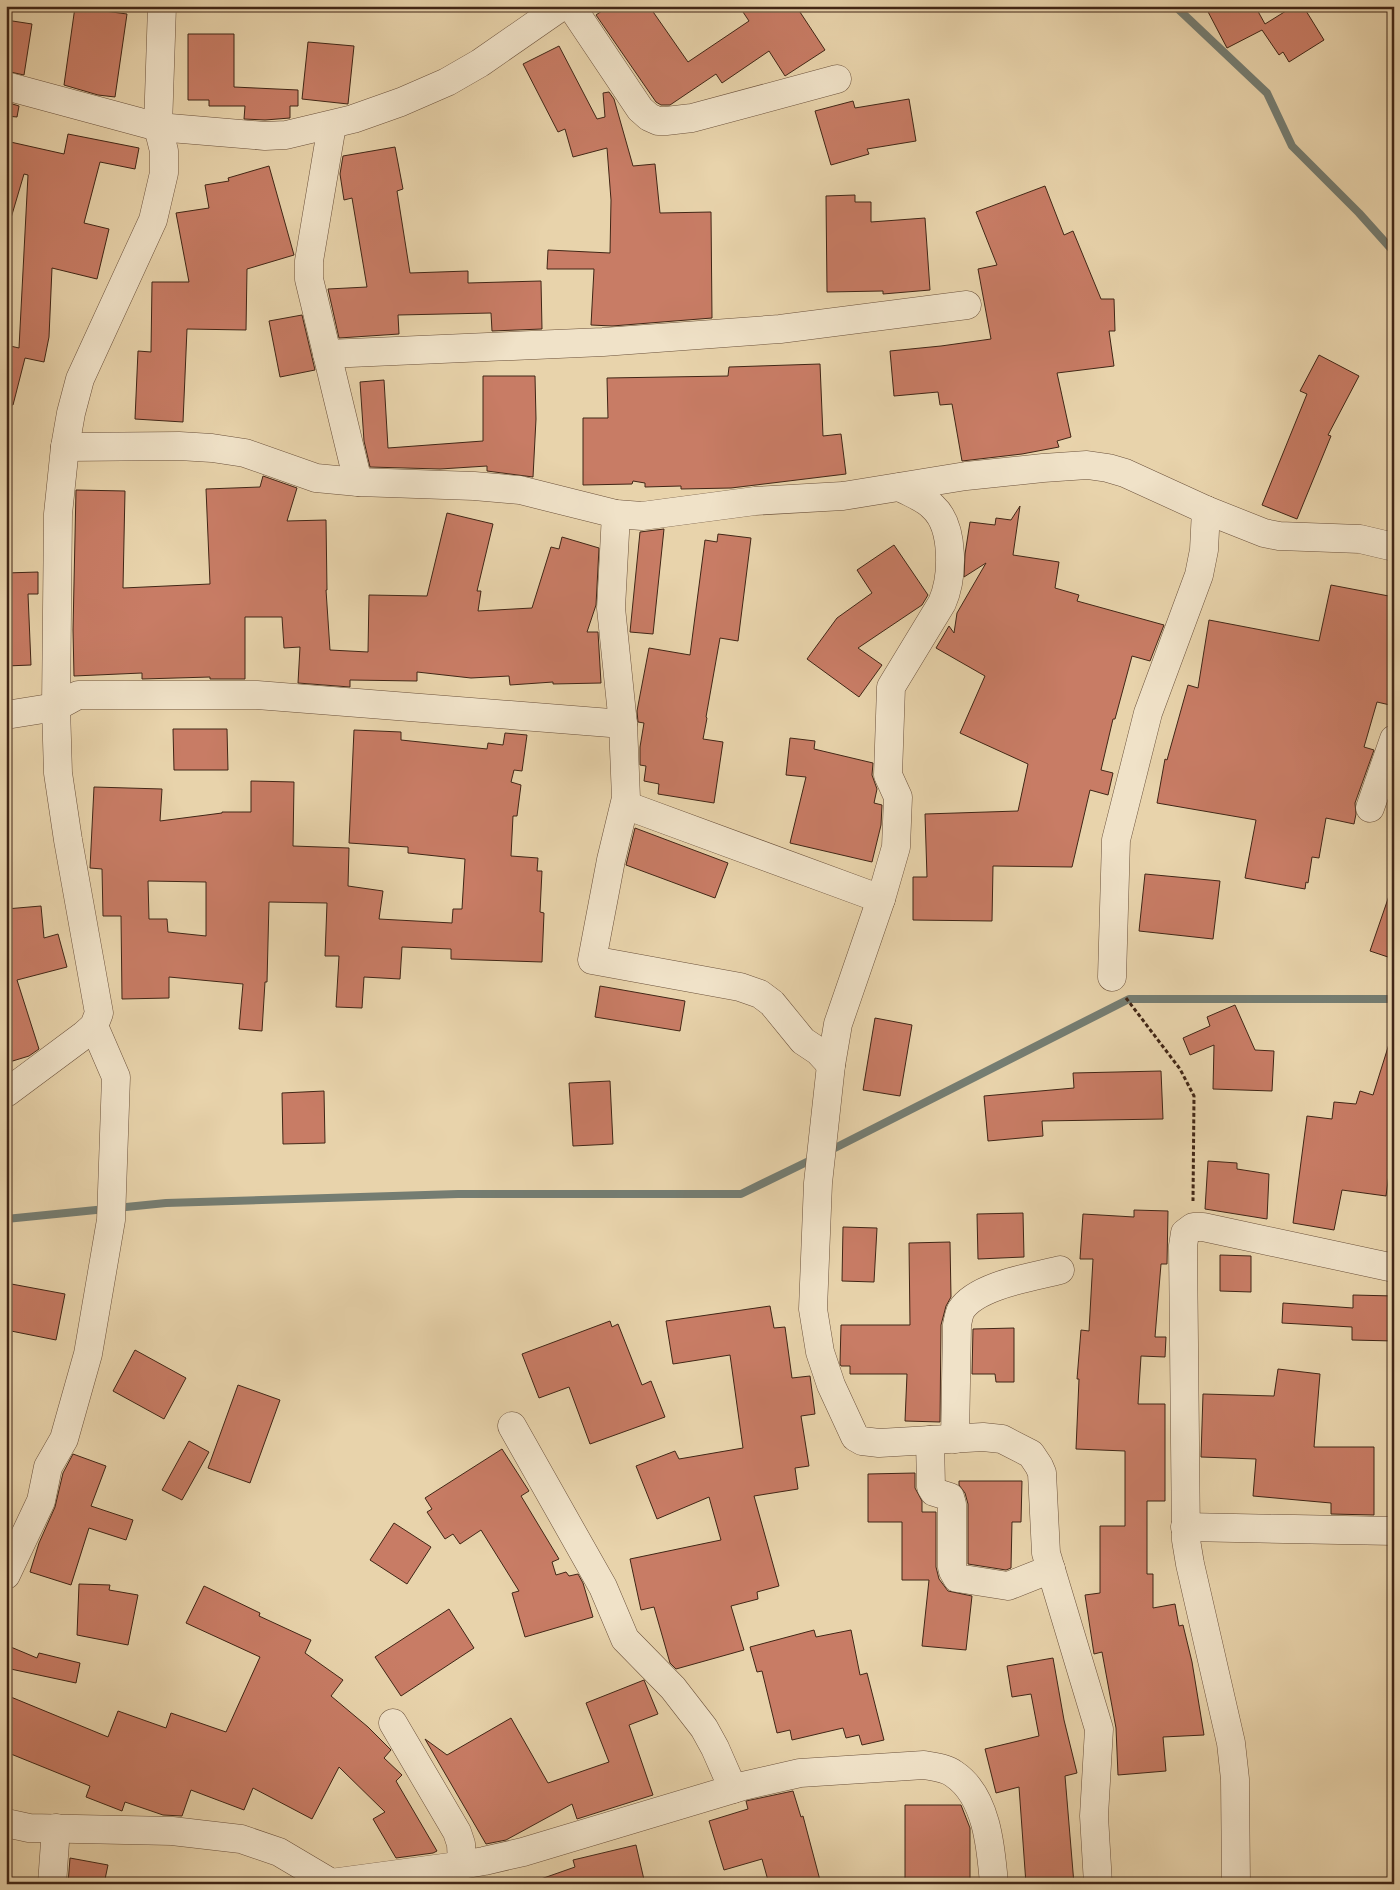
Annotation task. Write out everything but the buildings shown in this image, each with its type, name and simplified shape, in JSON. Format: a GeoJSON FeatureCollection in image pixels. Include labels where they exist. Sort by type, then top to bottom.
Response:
{"type":"FeatureCollection","features":[{"type":"Feature","properties":{"kind":"street"},"geometry":{"type":"LineString","coordinates":[[6,1093],[94,1026],[99,1013],[58,773],[56,707],[58,514],[64,447],[80,379],[153,220],[164,173],[164,151],[158,127],[162,6]]}},
{"type":"Feature","properties":{"kind":"street"},"geometry":{"type":"LineString","coordinates":[[8,91],[158,127],[265,136],[286,135],[354,119],[401,102],[447,82],[480,63],[562,6]]}},
{"type":"Feature","properties":{"kind":"street"},"geometry":{"type":"LineString","coordinates":[[571,6],[640,109],[648,117],[658,121],[692,118],[837,79]]}},
{"type":"Feature","properties":{"kind":"street"},"geometry":{"type":"LineString","coordinates":[[332,125],[309,261],[309,279],[358,482]]}},
{"type":"Feature","properties":{"kind":"street"},"geometry":{"type":"LineString","coordinates":[[327,354],[604,342],[780,330],[967,306]]}},
{"type":"Feature","properties":{"kind":"street"},"geometry":{"type":"LineString","coordinates":[[64,447],[179,446],[212,448],[245,453],[316,478],[358,482],[474,486],[520,490],[616,514],[642,516],[755,501],[843,496],[966,476],[1043,468],[1087,466],[1108,468],[1125,473],[1206,510],[1264,533],[1279,536],[1360,539],[1394,547]]}},
{"type":"Feature","properties":{"kind":"street"},"geometry":{"type":"LineString","coordinates":[[900,487],[932,505],[939,513],[948,537],[949,577],[942,603],[891,687],[888,774],[898,797],[896,848],[881,899],[838,1024],[831,1065],[818,1183],[813,1309],[820,1352],[831,1385],[855,1437],[862,1441],[879,1443],[983,1438],[1002,1440],[1031,1454],[1042,1473],[1046,1553],[1099,1729],[1094,1816],[1098,1884]]}},
{"type":"Feature","properties":{"kind":"street"},"geometry":{"type":"LineString","coordinates":[[1117,984],[1116,840],[1148,713],[1199,575],[1204,550],[1206,510]]}},
{"type":"Feature","properties":{"kind":"street"},"geometry":{"type":"LineString","coordinates":[[616,514],[611,608],[622,724],[625,805],[611,860],[592,960],[740,987],[760,994],[779,1011],[803,1041],[818,1051],[831,1065]]}},
{"type":"Feature","properties":{"kind":"street"},"geometry":{"type":"LineString","coordinates":[[6,715],[56,707],[78,695],[228,694],[622,724]]}},
{"type":"Feature","properties":{"kind":"street"},"geometry":{"type":"LineString","coordinates":[[1370,808],[1394,739]]}},
{"type":"Feature","properties":{"kind":"street"},"geometry":{"type":"LineString","coordinates":[[625,805],[881,899]]}},
{"type":"Feature","properties":{"kind":"street"},"geometry":{"type":"LineString","coordinates":[[6,1575],[41,1501],[48,1467],[64,1439],[88,1354],[111,1220],[116,1077],[94,1026]]}},
{"type":"Feature","properties":{"kind":"street"},"geometry":{"type":"LineString","coordinates":[[1236,1884],[1235,1780],[1231,1743],[1190,1564],[1186,1528],[1183,1246],[1185,1234],[1193,1227],[1203,1227],[1393,1266]]}},
{"type":"Feature","properties":{"kind":"street"},"geometry":{"type":"LineString","coordinates":[[1051,1569],[1008,1586],[957,1578],[952,1567],[951,1500],[946,1495],[934,1492],[931,1487],[943,1439],[957,1325],[961,1310],[981,1293],[999,1285],[1060,1270]]}},
{"type":"Feature","properties":{"kind":"street"},"geometry":{"type":"LineString","coordinates":[[512,1426],[604,1587],[625,1639],[673,1688],[704,1728],[733,1789]]}},
{"type":"Feature","properties":{"kind":"street"},"geometry":{"type":"LineString","coordinates":[[1186,1528],[1394,1531]]}},
{"type":"Feature","properties":{"kind":"street"},"geometry":{"type":"LineString","coordinates":[[392,1723],[457,1832],[461,1844],[462,1865]]}},
{"type":"Feature","properties":{"kind":"street"},"geometry":{"type":"LineString","coordinates":[[6,1823],[29,1828],[194,1832],[241,1839],[279,1852],[332,1883],[462,1865],[523,1852],[733,1789],[800,1773],[924,1765],[953,1773],[963,1782],[974,1797],[991,1843],[994,1884]]}},
{"type":"Feature","properties":{"kind":"street"},"geometry":{"type":"LineString","coordinates":[[52,1884],[56,1828]]}},
{"type":"Feature","properties":{"kind":"path"},"geometry":{"type":"LineString","coordinates":[[1117,984],[1140,1018],[1180,1068],[1194,1096],[1193,1227]]}},
{"type":"Feature","properties":{"kind":"waterway"},"geometry":{"type":"LineString","coordinates":[[1175,6],[1267,93],[1292,146],[1359,213],[1394,252]]}},
{"type":"Feature","properties":{"kind":"waterway"},"geometry":{"type":"LineString","coordinates":[[827,1152],[1129,999],[1394,999]]}},
{"type":"Feature","properties":{"kind":"waterway"},"geometry":{"type":"LineString","coordinates":[[6,1219],[166,1203],[458,1194],[741,1194],[815,1158]]}}]}
